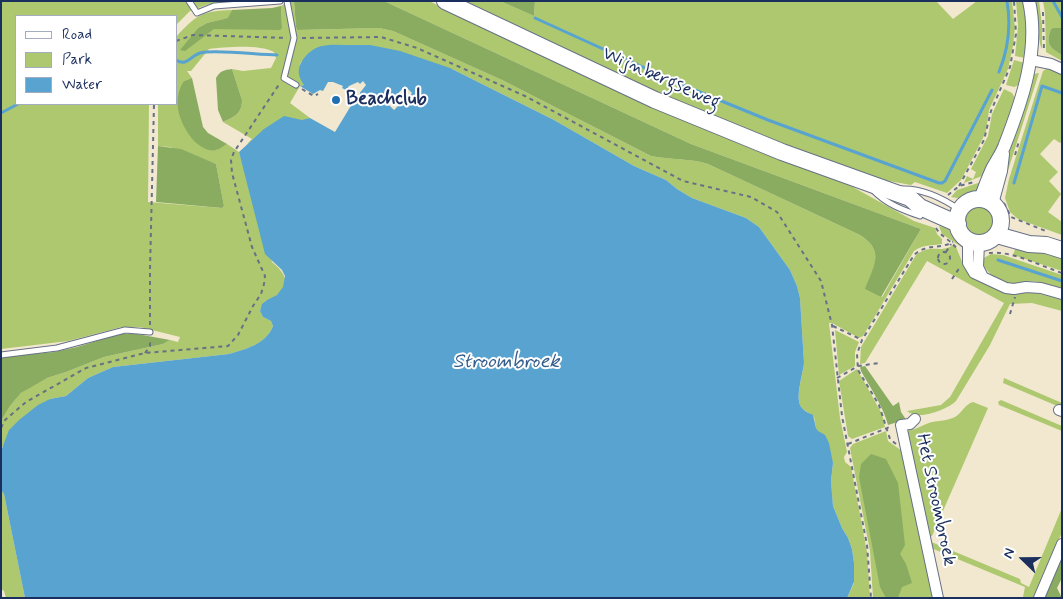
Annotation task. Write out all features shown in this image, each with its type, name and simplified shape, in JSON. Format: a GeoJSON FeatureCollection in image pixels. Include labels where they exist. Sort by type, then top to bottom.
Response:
{"type":"FeatureCollection","features":[{"type":"Feature","properties":{"kind":"main road","name":"Wijnbergseweg"},"geometry":{"type":"LineString","coordinates":[[445,1],[655,100],[773,148],[910,198],[920,206],[959,217]]}},
{"type":"Feature","properties":{"kind":"main road"},"geometry":{"type":"LineString","coordinates":[[992,199],[1000,213],[999,230],[992,240],[967,242],[959,230],[959,217],[969,202],[992,199]]}},
{"type":"Feature","properties":{"kind":"main road"},"geometry":{"type":"LineString","coordinates":[[999,230],[1050,239],[1062,250]]}},
{"type":"Feature","properties":{"kind":"street"},"geometry":{"type":"LineString","coordinates":[[992,199],[1002,171],[1004,149],[1031,60],[1033,27],[1029,1]]}},
{"type":"Feature","properties":{"kind":"street"},"geometry":{"type":"LineString","coordinates":[[1031,60],[1051,64],[1062,69]]}},
{"type":"Feature","properties":{"kind":"street"},"geometry":{"type":"LineString","coordinates":[[967,242],[969,266],[974,273],[1006,288],[1041,288],[1062,294]]}},
{"type":"Feature","properties":{"kind":"street"},"geometry":{"type":"LineString","coordinates":[[967,242],[983,277]]}},
{"type":"Feature","properties":{"kind":"street","name":"Het Stroombroek"},"geometry":{"type":"LineString","coordinates":[[915,420],[910,424],[901,425],[938,598]]}},
{"type":"Feature","properties":{"kind":"street"},"geometry":{"type":"LineString","coordinates":[[1039,598],[1062,544]]}},
{"type":"Feature","properties":{"kind":"lane"},"geometry":{"type":"LineString","coordinates":[[189,1],[197,13],[214,6],[280,1]]}},
{"type":"Feature","properties":{"kind":"lane"},"geometry":{"type":"LineString","coordinates":[[287,1],[294,38],[284,78],[297,86]]}},
{"type":"Feature","properties":{"kind":"lane","name":"Wijnbergseweg"},"geometry":{"type":"LineString","coordinates":[[866,183],[879,196],[893,205],[930,219],[959,217]]}},
{"type":"Feature","properties":{"kind":"lane","name":"Wijnbergseweg"},"geometry":{"type":"LineString","coordinates":[[888,190],[911,188],[946,200],[959,217]]}},
{"type":"Feature","properties":{"kind":"lane"},"geometry":{"type":"LineString","coordinates":[[1,355],[57,348],[125,330],[150,332]]}},
{"type":"Feature","properties":{"kind":"path"},"geometry":{"type":"LineString","coordinates":[[959,186],[984,140],[991,111],[1010,67],[1016,34],[1014,1]]}},
{"type":"Feature","properties":{"kind":"path"},"geometry":{"type":"LineString","coordinates":[[178,40],[193,35],[294,38],[381,37],[417,48],[525,96],[683,181],[751,197],[777,212],[821,281],[832,325],[842,416],[867,545],[871,598]]}},
{"type":"Feature","properties":{"kind":"path"},"geometry":{"type":"LineString","coordinates":[[1,428],[5,420],[26,402],[86,368],[145,353],[228,346],[238,335],[261,294],[265,276],[252,247],[232,173],[231,160],[234,152],[284,78]]}},
{"type":"Feature","properties":{"kind":"path"},"geometry":{"type":"LineString","coordinates":[[297,86],[314,96],[318,94]]}},
{"type":"Feature","properties":{"kind":"path"},"geometry":{"type":"LineString","coordinates":[[145,353],[150,346],[154,105]]}},
{"type":"Feature","properties":{"kind":"path"},"geometry":{"type":"LineString","coordinates":[[992,199],[1004,203],[1011,217],[1050,239]]}},
{"type":"Feature","properties":{"kind":"path"},"geometry":{"type":"LineString","coordinates":[[946,252],[949,256],[948,262],[940,262],[938,260],[940,253],[967,242]]}},
{"type":"Feature","properties":{"kind":"path"},"geometry":{"type":"LineString","coordinates":[[907,452],[892,441],[879,405],[858,366],[857,354],[862,340],[914,255],[920,249],[928,247],[967,242]]}},
{"type":"Feature","properties":{"kind":"path"},"geometry":{"type":"LineString","coordinates":[[1011,255],[1062,273]]}},
{"type":"Feature","properties":{"kind":"path"},"geometry":{"type":"LineString","coordinates":[[952,279],[960,266],[969,266]]}},
{"type":"Feature","properties":{"kind":"path"},"geometry":{"type":"LineString","coordinates":[[1010,314],[1015,301],[1014,289]]}},
{"type":"Feature","properties":{"kind":"path"},"geometry":{"type":"LineString","coordinates":[[832,325],[862,340]]}},
{"type":"Feature","properties":{"kind":"path"},"geometry":{"type":"LineString","coordinates":[[837,378],[858,366],[879,363]]}},
{"type":"Feature","properties":{"kind":"path"},"geometry":{"type":"LineString","coordinates":[[848,444],[887,428],[901,425]]}},
{"type":"Feature","properties":{"kind":"green space"},"geometry":{"type":"Polygon","coordinates":[[[1,1],[269,1],[209,4],[190,11],[178,23],[178,15],[15,15],[15,105],[149,105],[148,202],[222,208],[224,206],[216,164],[170,147],[158,146],[158,105],[178,105],[178,35],[195,19],[206,13],[232,10],[229,18],[207,23],[198,28],[181,50],[214,29],[282,28],[281,6],[289,1],[294,1],[297,30],[379,28],[393,31],[502,80],[651,156],[708,164],[860,235],[873,247],[875,253],[874,266],[866,289],[882,297],[921,229],[691,144],[384,1],[429,1],[638,101],[754,150],[851,186],[914,221],[935,228],[937,234],[942,239],[942,244],[924,246],[914,251],[863,336],[859,338],[829,323],[840,418],[847,452],[844,457],[845,462],[851,467],[867,552],[870,598],[847,598],[854,583],[854,563],[848,538],[833,506],[831,481],[833,463],[816,428],[814,417],[802,408],[799,403],[804,363],[800,298],[790,270],[759,227],[746,218],[692,198],[666,180],[634,166],[554,120],[452,69],[302,61],[300,64],[304,85],[300,86],[290,103],[310,118],[247,144],[252,139],[223,122],[237,114],[242,105],[232,69],[243,71],[271,68],[276,58],[274,52],[268,49],[252,47],[209,49],[191,71],[187,71],[192,78],[184,81],[211,150],[216,150],[227,144],[239,152],[272,262],[285,277],[285,286],[282,291],[265,302],[260,311],[263,317],[271,321],[273,326],[270,332],[255,345],[229,354],[113,367],[88,378],[66,396],[50,399],[2,447],[1,451],[1,421],[21,393],[36,383],[104,357],[163,344],[170,340],[178,342],[180,337],[140,327],[122,327],[68,341],[1,349],[1,1]]]}},
{"type":"Feature","properties":{"kind":"green space"},"geometry":{"type":"Polygon","coordinates":[[[294,1],[384,1],[691,144],[921,229],[881,297],[865,289],[874,266],[875,253],[868,241],[860,235],[708,164],[651,156],[502,80],[393,31],[379,28],[297,30],[294,1]]]}},
{"type":"Feature","properties":{"kind":"green space"},"geometry":{"type":"Polygon","coordinates":[[[462,1],[500,1],[534,16],[535,1],[936,1],[953,19],[977,1],[1012,1],[1015,28],[1008,69],[989,110],[986,131],[961,180],[947,193],[915,182],[911,185],[878,179],[756,133],[653,91],[462,1]]]}},
{"type":"Feature","properties":{"kind":"green space"},"geometry":{"type":"Polygon","coordinates":[[[500,1],[535,1],[534,16],[500,1]]]}},
{"type":"Feature","properties":{"kind":"green space"},"geometry":{"type":"Polygon","coordinates":[[[1016,1],[1023,1],[1025,8],[1025,58],[1015,56],[1018,26],[1016,1]]]}},
{"type":"Feature","properties":{"kind":"green space"},"geometry":{"type":"Polygon","coordinates":[[[1035,1],[1039,1],[1042,49],[1039,34],[1035,1]]]}},
{"type":"Feature","properties":{"kind":"green space"},"geometry":{"type":"Polygon","coordinates":[[[1043,1],[1062,1],[1062,28],[1051,29],[1048,38],[1052,48],[1062,55],[1062,61],[1046,52],[1043,1]]]}},
{"type":"Feature","properties":{"kind":"green space"},"geometry":{"type":"Polygon","coordinates":[[[281,6],[282,28],[280,30],[214,29],[185,51],[180,50],[198,28],[207,23],[228,18],[232,10],[281,6]]]}},
{"type":"Feature","properties":{"kind":"green space"},"geometry":{"type":"Polygon","coordinates":[[[1062,28],[1062,55],[1052,48],[1049,42],[1049,34],[1051,29],[1062,28]]]}},
{"type":"Feature","properties":{"kind":"green space"},"geometry":{"type":"Polygon","coordinates":[[[1014,60],[1025,63],[1019,85],[1014,87],[1006,85],[1014,60]]]}},
{"type":"Feature","properties":{"kind":"green space"},"geometry":{"type":"Polygon","coordinates":[[[1048,68],[1062,73],[1062,141],[1060,143],[1054,139],[1040,154],[1058,172],[1049,181],[1061,194],[1048,212],[1062,222],[1062,235],[1018,219],[1010,212],[1005,198],[1009,179],[1043,71],[1048,68]]]}},
{"type":"Feature","properties":{"kind":"green space"},"geometry":{"type":"Polygon","coordinates":[[[232,69],[242,105],[237,114],[223,122],[218,110],[216,78],[222,71],[232,69]]]}},
{"type":"Feature","properties":{"kind":"green space"},"geometry":{"type":"Polygon","coordinates":[[[1039,73],[1004,183],[1002,182],[1015,131],[1034,74],[1039,73]]]}},
{"type":"Feature","properties":{"kind":"green space"},"geometry":{"type":"Polygon","coordinates":[[[192,78],[203,127],[208,133],[227,144],[217,150],[208,150],[197,144],[185,129],[179,113],[178,97],[180,89],[184,81],[192,78]]]}},
{"type":"Feature","properties":{"kind":"green space"},"geometry":{"type":"Polygon","coordinates":[[[1004,89],[1012,93],[1015,98],[998,147],[982,176],[964,183],[967,176],[973,179],[976,172],[971,169],[988,136],[992,114],[1004,89]]]}},
{"type":"Feature","properties":{"kind":"green space"},"geometry":{"type":"Polygon","coordinates":[[[158,146],[181,149],[216,164],[224,206],[222,208],[156,202],[158,146]]]}},
{"type":"Feature","properties":{"kind":"green space"},"geometry":{"type":"Polygon","coordinates":[[[984,181],[978,190],[966,197],[951,197],[957,190],[984,181]]]}},
{"type":"Feature","properties":{"kind":"green space"},"geometry":{"type":"Polygon","coordinates":[[[979,207],[989,211],[993,221],[989,231],[979,235],[969,231],[965,221],[969,211],[979,207]]]}},
{"type":"Feature","properties":{"kind":"green space"},"geometry":{"type":"Polygon","coordinates":[[[939,226],[948,229],[954,234],[963,248],[942,234],[939,226]]]}},
{"type":"Feature","properties":{"kind":"green space"},"geometry":{"type":"Polygon","coordinates":[[[1017,244],[1062,257],[1062,271],[1013,255],[1017,244]]]}},
{"type":"Feature","properties":{"kind":"green space"},"geometry":{"type":"Polygon","coordinates":[[[953,245],[956,247],[963,264],[970,274],[1008,293],[1018,294],[1029,291],[1062,300],[1062,311],[1032,303],[1010,304],[990,345],[956,401],[939,411],[925,415],[912,414],[907,411],[941,405],[950,397],[1004,303],[927,261],[865,363],[860,364],[861,347],[916,255],[922,251],[944,249],[953,245]]]}},
{"type":"Feature","properties":{"kind":"green space"},"geometry":{"type":"Polygon","coordinates":[[[991,254],[1003,255],[1062,275],[1062,289],[1034,281],[1013,283],[1001,281],[988,272],[983,263],[982,259],[991,254]]]}},
{"type":"Feature","properties":{"kind":"green space"},"geometry":{"type":"Polygon","coordinates":[[[835,330],[859,342],[855,352],[855,366],[839,375],[835,330]]]}},
{"type":"Feature","properties":{"kind":"green space"},"geometry":{"type":"Polygon","coordinates":[[[119,334],[137,334],[170,340],[163,344],[104,357],[47,378],[21,393],[1,421],[1,357],[54,352],[119,334]]]}},
{"type":"Feature","properties":{"kind":"green space"},"geometry":{"type":"Polygon","coordinates":[[[865,366],[893,406],[899,402],[901,412],[907,421],[888,425],[880,404],[861,371],[860,367],[865,366]]]}},
{"type":"Feature","properties":{"kind":"green space"},"geometry":{"type":"Polygon","coordinates":[[[857,369],[882,414],[885,427],[852,439],[848,436],[839,381],[857,369]]]}},
{"type":"Feature","properties":{"kind":"green space"},"geometry":{"type":"Polygon","coordinates":[[[1004,378],[1062,403],[1062,408],[1003,383],[1004,378]]]}},
{"type":"Feature","properties":{"kind":"green space"},"geometry":{"type":"Polygon","coordinates":[[[1001,400],[1062,426],[1062,431],[999,405],[998,402],[1001,400]]]}},
{"type":"Feature","properties":{"kind":"green space"},"geometry":{"type":"Polygon","coordinates":[[[973,402],[988,408],[932,536],[928,537],[905,431],[931,422],[955,417],[973,402]]]}},
{"type":"Feature","properties":{"kind":"green space"},"geometry":{"type":"Polygon","coordinates":[[[886,431],[888,441],[902,451],[936,598],[873,598],[870,551],[850,448],[853,444],[886,431]]]}},
{"type":"Feature","properties":{"kind":"green space"},"geometry":{"type":"Polygon","coordinates":[[[871,454],[886,459],[898,483],[905,545],[900,554],[906,564],[912,583],[902,587],[898,598],[886,598],[880,587],[859,477],[861,464],[871,454]]]}},
{"type":"Feature","properties":{"kind":"green space"},"geometry":{"type":"Polygon","coordinates":[[[1,490],[4,494],[25,598],[6,598],[4,591],[1,589],[1,490]]]}},
{"type":"Feature","properties":{"kind":"green space"},"geometry":{"type":"Polygon","coordinates":[[[1062,508],[1062,532],[1034,598],[1023,597],[1025,587],[931,548],[929,541],[1020,579],[1021,583],[1029,587],[1062,508]]]}},
{"type":"Feature","properties":{"kind":"green space"},"geometry":{"type":"Polygon","coordinates":[[[1062,556],[1062,578],[1057,588],[1062,598],[1044,598],[1062,556]]]}},
{"type":"Feature","properties":{"kind":"water","name":"Stroombroek"},"geometry":{"type":"Polygon","coordinates":[[[370,45],[400,51],[450,68],[554,120],[634,166],[666,180],[692,198],[746,218],[759,227],[790,270],[800,298],[804,363],[799,399],[803,409],[813,415],[816,428],[825,435],[829,443],[833,463],[831,481],[833,506],[848,538],[854,563],[854,582],[847,598],[25,598],[4,494],[1,490],[1,451],[9,430],[38,405],[50,399],[66,396],[88,378],[113,367],[229,354],[255,345],[266,337],[273,326],[271,321],[263,317],[260,311],[262,304],[277,295],[283,287],[285,276],[282,270],[265,254],[239,152],[264,129],[284,116],[302,120],[310,118],[335,132],[366,85],[363,81],[360,84],[358,82],[349,86],[346,90],[342,88],[343,86],[328,82],[323,91],[320,90],[313,94],[300,86],[304,85],[299,69],[302,60],[313,50],[322,46],[370,45]]]}},
{"type":"Feature","properties":{"kind":"pier"},"geometry":{"type":"Polygon","coordinates":[[[405,86],[412,93],[408,97],[410,99],[408,101],[405,99],[394,110],[388,104],[354,101],[360,92],[360,98],[391,101],[405,86]]]}},
{"type":"Feature","properties":{"kind":"waterway"},"geometry":{"type":"LineString","coordinates":[[999,72],[1005,55],[1008,37],[1007,1]]}},
{"type":"Feature","properties":{"kind":"waterway"},"geometry":{"type":"LineString","coordinates":[[1053,1],[1062,17]]}},
{"type":"Feature","properties":{"kind":"waterway"},"geometry":{"type":"LineString","coordinates":[[535,18],[680,84],[768,120],[939,183],[945,181],[992,90]]}},
{"type":"Feature","properties":{"kind":"waterway"},"geometry":{"type":"LineString","coordinates":[[178,61],[186,62],[197,54],[207,52],[277,55]]}},
{"type":"Feature","properties":{"kind":"waterway"},"geometry":{"type":"LineString","coordinates":[[1014,183],[1042,86],[1062,93]]}},
{"type":"Feature","properties":{"kind":"waterway"},"geometry":{"type":"LineString","coordinates":[[1,113],[16,105]]}},
{"type":"Feature","properties":{"kind":"waterway"},"geometry":{"type":"LineString","coordinates":[[998,260],[1062,281]]}},
{"type":"Feature","properties":{"kind":"place","name":"Beachclub"},"geometry":{"type":"Point","coordinates":[336,100]}}]}
